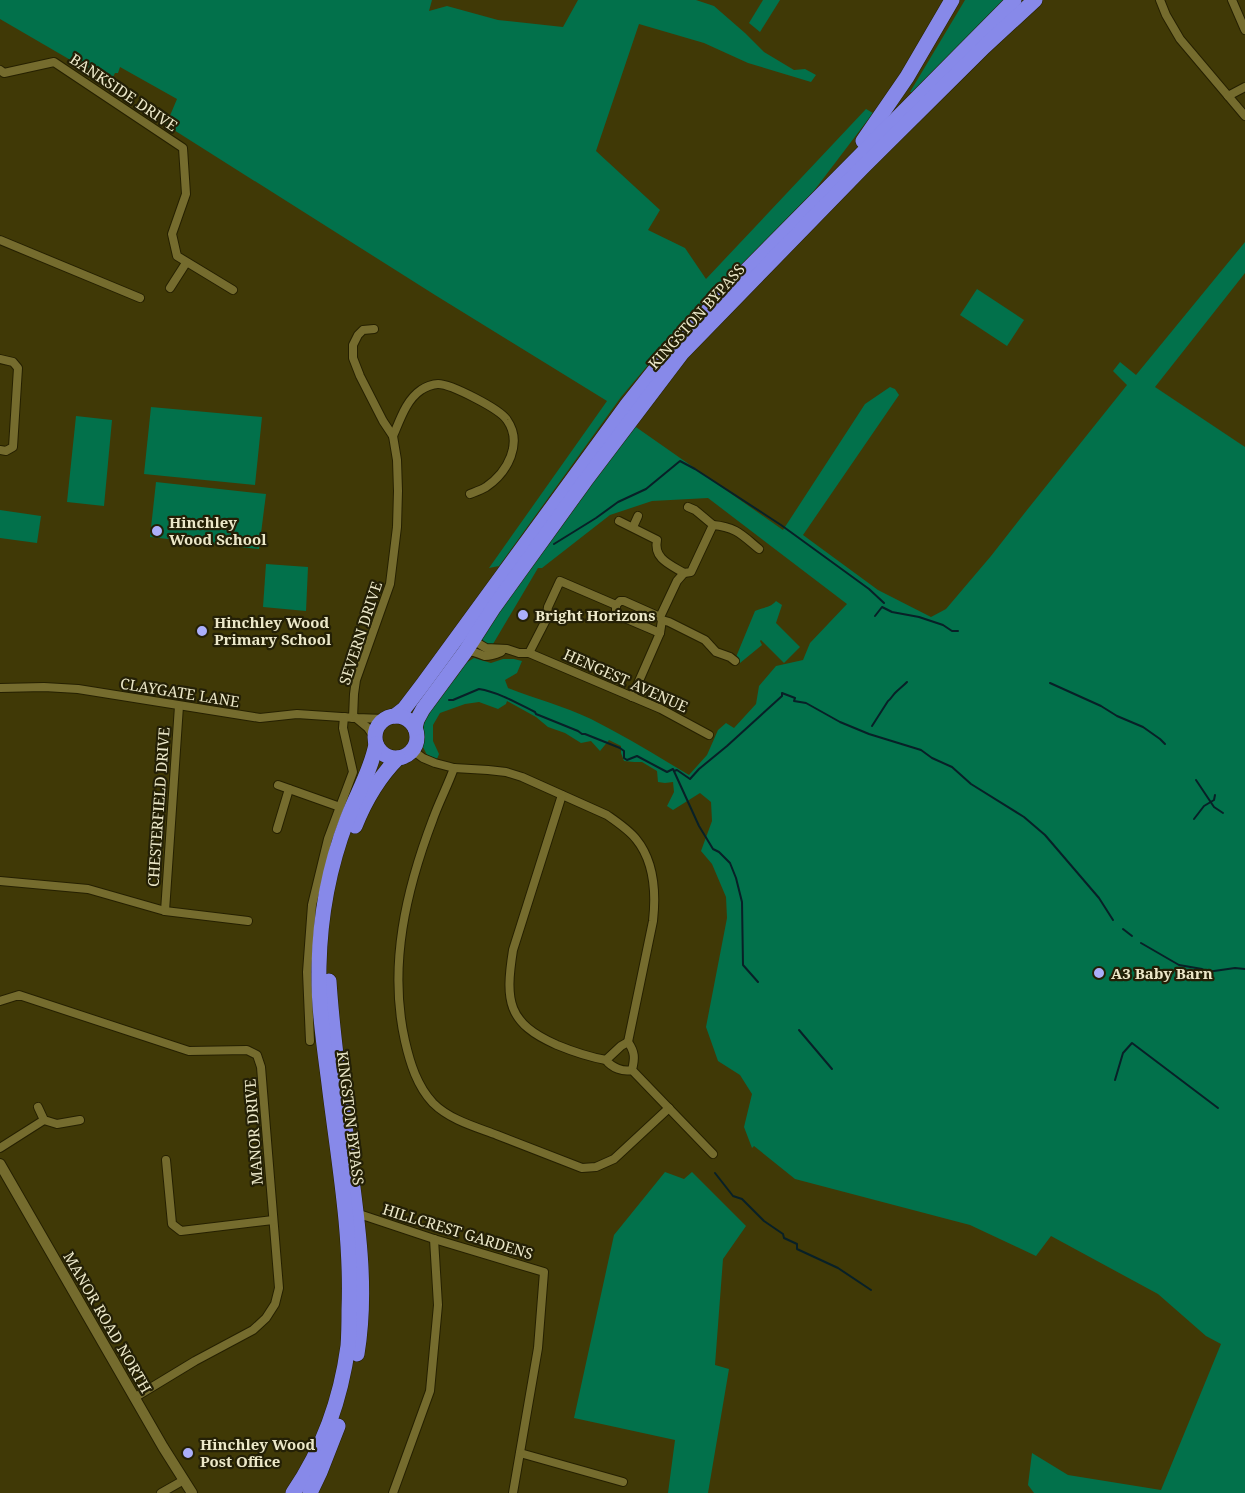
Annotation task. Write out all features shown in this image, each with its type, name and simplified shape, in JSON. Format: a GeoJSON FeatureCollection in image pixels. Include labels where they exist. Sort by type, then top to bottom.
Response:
{"type":"FeatureCollection","features":[{"type":"Feature","properties":{"kind":"highway"},"geometry":{"type":"LineString","coordinates":[[833,182],[907,77],[952,0]]}},
{"type":"Feature","properties":{"kind":"highway"},"geometry":{"type":"LineString","coordinates":[[833,182],[1014,0]]}},
{"type":"Feature","properties":{"kind":"highway","name":"KINGSTON BYPASS"},"geometry":{"type":"LineString","coordinates":[[415,728],[423,709],[494,607],[585,481],[682,353],[863,166],[1035,0]]}},
{"type":"Feature","properties":{"kind":"highway","name":"KINGSTON BYPASS"},"geometry":{"type":"LineString","coordinates":[[390,717],[404,709],[431,674],[627,405],[670,351],[833,182]]}},
{"type":"Feature","properties":{"kind":"highway"},"geometry":{"type":"LineString","coordinates":[[390,717],[404,718],[410,722],[415,728],[417,737],[416,744],[405,754],[389,757],[383,754],[375,741],[378,726],[390,717]]}},
{"type":"Feature","properties":{"kind":"highway","name":"KINGSTON BYPASS"},"geometry":{"type":"LineString","coordinates":[[293,1493],[333,1414],[348,1343],[350,1284],[347,1233],[324,1045],[319,968],[322,918],[331,870],[340,838],[370,766],[375,741]]}},
{"type":"Feature","properties":{"kind":"highway","name":"KINGSTON BYPASS"},"geometry":{"type":"LineString","coordinates":[[310,1493],[341,1418],[358,1347],[361,1308],[361,1266],[356,1213],[330,1001],[328,968],[330,924],[335,890],[344,856],[359,816],[386,770],[405,754]]}},
{"type":"Feature","properties":{"kind":"street"},"geometry":{"type":"LineString","coordinates":[[1160,0],[1180,39],[1245,117]]}},
{"type":"Feature","properties":{"kind":"street"},"geometry":{"type":"LineString","coordinates":[[1232,0],[1245,30]]}},
{"type":"Feature","properties":{"kind":"street","name":"BANKSIDE DRIVE"},"geometry":{"type":"LineString","coordinates":[[0,70],[4,73],[54,62],[183,148],[186,194],[172,234],[177,256],[186,263]]}},
{"type":"Feature","properties":{"kind":"street"},"geometry":{"type":"LineString","coordinates":[[1228,96],[1245,87]]}},
{"type":"Feature","properties":{"kind":"street"},"geometry":{"type":"LineString","coordinates":[[0,240],[140,298]]}},
{"type":"Feature","properties":{"kind":"street"},"geometry":{"type":"LineString","coordinates":[[170,288],[186,263],[233,291]]}},
{"type":"Feature","properties":{"kind":"street","name":"SEVERN DRIVE"},"geometry":{"type":"LineString","coordinates":[[310,1041],[307,972],[312,905],[328,839],[353,772],[343,728],[351,718],[356,681],[390,584],[397,527],[397,460],[393,436],[383,421],[353,358],[353,345],[358,335],[363,330],[374,329]]}},
{"type":"Feature","properties":{"kind":"street"},"geometry":{"type":"LineString","coordinates":[[0,359],[13,362],[18,368],[13,447],[6,451],[0,450]]}},
{"type":"Feature","properties":{"kind":"street"},"geometry":{"type":"LineString","coordinates":[[393,436],[410,400],[423,388],[437,384],[447,386],[495,408],[506,418],[512,430],[514,445],[510,461],[498,477],[486,487],[470,494]]}},
{"type":"Feature","properties":{"kind":"street"},"geometry":{"type":"LineString","coordinates":[[688,507],[713,525],[740,532],[759,549]]}},
{"type":"Feature","properties":{"kind":"street"},"geometry":{"type":"LineString","coordinates":[[633,527],[638,516]]}},
{"type":"Feature","properties":{"kind":"street"},"geometry":{"type":"LineString","coordinates":[[619,521],[657,540],[657,552],[662,560],[684,573],[691,572],[713,525]]}},
{"type":"Feature","properties":{"kind":"street"},"geometry":{"type":"LineString","coordinates":[[632,697],[660,633],[661,619],[677,581],[684,573]]}},
{"type":"Feature","properties":{"kind":"street"},"geometry":{"type":"LineString","coordinates":[[529,653],[546,620],[548,607],[560,581],[616,605]]}},
{"type":"Feature","properties":{"kind":"street"},"geometry":{"type":"LineString","coordinates":[[660,633],[620,616],[616,612],[616,605],[624,601],[669,622],[705,640],[716,652],[735,661]]}},
{"type":"Feature","properties":{"kind":"street"},"geometry":{"type":"LineString","coordinates":[[431,674],[446,661],[467,636],[469,646],[483,656],[490,656],[507,649]]}},
{"type":"Feature","properties":{"kind":"street","name":"HENGEST AVENUE"},"geometry":{"type":"LineString","coordinates":[[469,646],[529,653],[557,663],[661,709],[709,735]]}},
{"type":"Feature","properties":{"kind":"street","name":"CLAYGATE LANE"},"geometry":{"type":"LineString","coordinates":[[0,688],[78,689],[260,718],[297,714],[351,718],[390,717]]}},
{"type":"Feature","properties":{"kind":"street","name":"CHESTERFIELD DRIVE"},"geometry":{"type":"LineString","coordinates":[[165,911],[179,706]]}},
{"type":"Feature","properties":{"kind":"street"},"geometry":{"type":"LineString","coordinates":[[351,718],[368,728],[375,741]]}},
{"type":"Feature","properties":{"kind":"street"},"geometry":{"type":"LineString","coordinates":[[405,754],[454,768],[506,772],[522,777],[607,815],[636,839],[646,855],[651,871],[654,896],[652,921],[627,1042],[606,1060]]}},
{"type":"Feature","properties":{"kind":"street"},"geometry":{"type":"LineString","coordinates":[[454,768],[433,818],[413,876],[403,919],[398,963],[400,1022],[413,1072],[422,1088],[432,1102],[453,1117],[582,1168],[596,1167],[614,1159],[669,1108]]}},
{"type":"Feature","properties":{"kind":"street"},"geometry":{"type":"LineString","coordinates":[[278,785],[340,807]]}},
{"type":"Feature","properties":{"kind":"street"},"geometry":{"type":"LineString","coordinates":[[277,829],[289,789]]}},
{"type":"Feature","properties":{"kind":"street"},"geometry":{"type":"LineString","coordinates":[[562,795],[513,950],[510,999],[515,1014],[526,1028],[541,1038],[586,1056],[606,1060],[610,1065],[622,1070],[632,1070],[713,1154]]}},
{"type":"Feature","properties":{"kind":"street"},"geometry":{"type":"LineString","coordinates":[[0,881],[88,890],[165,911],[248,921]]}},
{"type":"Feature","properties":{"kind":"street","name":"MANOR DRIVE"},"geometry":{"type":"LineString","coordinates":[[0,1001],[19,995],[189,1051],[247,1050],[257,1055],[261,1067],[279,1288],[275,1304],[266,1318],[253,1330],[195,1361],[134,1398]]}},
{"type":"Feature","properties":{"kind":"street"},"geometry":{"type":"LineString","coordinates":[[627,1042],[634,1051],[632,1070]]}},
{"type":"Feature","properties":{"kind":"street"},"geometry":{"type":"LineString","coordinates":[[38,1107],[44,1120],[57,1124],[80,1120]]}},
{"type":"Feature","properties":{"kind":"street"},"geometry":{"type":"LineString","coordinates":[[0,1148],[44,1120]]}},
{"type":"Feature","properties":{"kind":"street"},"geometry":{"type":"LineString","coordinates":[[166,1160],[172,1224],[181,1231],[273,1220]]}},
{"type":"Feature","properties":{"kind":"street","name":"MANOR ROAD NORTH"},"geometry":{"type":"LineString","coordinates":[[0,1164],[134,1398],[192,1493]]}},
{"type":"Feature","properties":{"kind":"street","name":"HILLCREST GARDENS"},"geometry":{"type":"LineString","coordinates":[[356,1213],[544,1272],[538,1348],[513,1493]]}},
{"type":"Feature","properties":{"kind":"street"},"geometry":{"type":"LineString","coordinates":[[393,1493],[430,1391],[438,1305],[434,1239]]}},
{"type":"Feature","properties":{"kind":"street"},"geometry":{"type":"LineString","coordinates":[[520,1453],[623,1482]]}},
{"type":"Feature","properties":{"kind":"street"},"geometry":{"type":"LineString","coordinates":[[161,1493],[184,1480]]}},
{"type":"Feature","properties":{"kind":"green space"},"geometry":{"type":"Polygon","coordinates":[[[0,0],[432,0],[429,11],[447,6],[498,20],[563,27],[578,0],[696,0],[714,6],[764,52],[794,70],[805,69],[816,75],[811,82],[748,63],[704,43],[639,24],[596,151],[660,210],[648,230],[685,248],[706,279],[866,109],[873,113],[813,192],[681,326],[621,397],[499,566],[489,568],[607,401],[166,125],[177,99],[120,67],[110,83],[0,19],[0,0]]]}},
{"type":"Feature","properties":{"kind":"green space"},"geometry":{"type":"Polygon","coordinates":[[[763,0],[780,0],[760,32],[749,23],[763,0]]]}},
{"type":"Feature","properties":{"kind":"green space"},"geometry":{"type":"Polygon","coordinates":[[[965,0],[1005,0],[915,92],[910,92],[965,0]]]}},
{"type":"Feature","properties":{"kind":"green space"},"geometry":{"type":"Polygon","coordinates":[[[1245,242],[1245,273],[1155,387],[1245,447],[1245,1493],[1034,1493],[1028,1485],[1032,1453],[1068,1475],[1161,1490],[1221,1344],[1206,1336],[1158,1294],[1051,1236],[1036,1256],[970,1225],[795,1179],[754,1146],[752,1148],[744,1127],[752,1094],[740,1075],[718,1061],[706,1027],[727,918],[726,897],[712,864],[701,851],[712,821],[711,802],[700,793],[673,810],[667,806],[674,792],[673,782],[658,782],[657,771],[642,762],[624,761],[621,746],[609,740],[600,751],[591,741],[581,743],[565,733],[548,727],[536,717],[507,701],[498,709],[479,702],[465,704],[440,713],[433,725],[433,741],[439,754],[437,759],[427,755],[421,738],[422,731],[427,714],[446,686],[456,678],[466,663],[474,658],[491,663],[503,659],[514,659],[522,661],[517,673],[505,680],[508,688],[591,719],[689,775],[707,755],[718,730],[726,723],[734,728],[756,704],[759,686],[776,666],[803,660],[810,643],[847,604],[708,498],[652,501],[610,515],[542,568],[538,568],[493,644],[486,644],[482,640],[483,634],[633,425],[783,530],[865,404],[890,387],[895,389],[899,395],[803,535],[878,590],[931,617],[946,609],[991,556],[1127,385],[1113,371],[1120,362],[1136,375],[1245,242]]]}},
{"type":"Feature","properties":{"kind":"green space"},"geometry":{"type":"Polygon","coordinates":[[[977,289],[1024,320],[1007,346],[960,315],[977,289]]]}},
{"type":"Feature","properties":{"kind":"green space"},"geometry":{"type":"Polygon","coordinates":[[[151,407],[262,417],[255,485],[144,474],[151,407]]]}},
{"type":"Feature","properties":{"kind":"green space"},"geometry":{"type":"Polygon","coordinates":[[[76,416],[112,420],[104,506],[67,502],[76,416]]]}},
{"type":"Feature","properties":{"kind":"green space"},"geometry":{"type":"Polygon","coordinates":[[[156,482],[266,494],[259,549],[150,537],[156,482]]]}},
{"type":"Feature","properties":{"kind":"green space"},"geometry":{"type":"Polygon","coordinates":[[[0,510],[41,516],[37,543],[0,538],[0,510]]]}},
{"type":"Feature","properties":{"kind":"green space"},"geometry":{"type":"Polygon","coordinates":[[[266,564],[308,567],[306,611],[263,607],[266,564]]]}},
{"type":"Feature","properties":{"kind":"green space"},"geometry":{"type":"Polygon","coordinates":[[[776,601],[782,605],[776,623],[800,647],[784,663],[761,640],[762,645],[740,663],[736,657],[755,611],[776,601]]]}},
{"type":"Feature","properties":{"kind":"green space"},"geometry":{"type":"Polygon","coordinates":[[[665,1172],[684,1179],[692,1172],[746,1226],[723,1259],[715,1365],[729,1369],[708,1493],[668,1493],[675,1440],[574,1418],[614,1235],[665,1172]]]}},
{"type":"Feature","properties":{"kind":"waterway"},"geometry":{"type":"LineString","coordinates":[[554,544],[618,502],[646,489],[680,461],[781,525],[869,589],[884,603]]}},
{"type":"Feature","properties":{"kind":"waterway"},"geometry":{"type":"LineString","coordinates":[[875,616],[882,607],[892,612],[919,617],[943,625],[952,631],[958,631]]}},
{"type":"Feature","properties":{"kind":"waterway"},"geometry":{"type":"LineString","coordinates":[[872,726],[888,701],[907,682]]}},
{"type":"Feature","properties":{"kind":"waterway"},"geometry":{"type":"LineString","coordinates":[[1050,683],[1143,727],[1165,744]]}},
{"type":"Feature","properties":{"kind":"waterway"},"geometry":{"type":"LineString","coordinates":[[449,700],[479,689],[493,693],[582,734],[620,748],[624,751],[624,758],[627,760],[637,756],[667,772],[673,769],[699,826],[713,849],[730,863],[736,878],[742,902],[743,965],[758,982]]}},
{"type":"Feature","properties":{"kind":"waterway"},"geometry":{"type":"LineString","coordinates":[[674,771],[677,770],[690,779],[782,696],[782,693],[840,722],[869,734],[921,750],[952,767],[971,784],[1024,817],[1045,835],[1099,898],[1113,920]]}},
{"type":"Feature","properties":{"kind":"waterway"},"geometry":{"type":"LineString","coordinates":[[1196,780],[1214,807],[1223,813]]}},
{"type":"Feature","properties":{"kind":"waterway"},"geometry":{"type":"LineString","coordinates":[[1194,819],[1204,806],[1214,800],[1215,795]]}},
{"type":"Feature","properties":{"kind":"waterway"},"geometry":{"type":"LineString","coordinates":[[1123,929],[1132,936]]}},
{"type":"Feature","properties":{"kind":"waterway"},"geometry":{"type":"LineString","coordinates":[[1141,943],[1179,965],[1207,972],[1245,969]]}},
{"type":"Feature","properties":{"kind":"waterway"},"geometry":{"type":"LineString","coordinates":[[799,1030],[832,1069]]}},
{"type":"Feature","properties":{"kind":"waterway"},"geometry":{"type":"LineString","coordinates":[[1115,1080],[1123,1053],[1132,1043],[1218,1108]]}},
{"type":"Feature","properties":{"kind":"waterway"},"geometry":{"type":"LineString","coordinates":[[715,1173],[733,1196],[742,1199],[764,1221],[783,1234],[784,1238],[797,1244],[797,1249],[838,1268],[871,1290]]}},
{"type":"Feature","properties":{"kind":"place","name":"Hinchley Wood School"},"geometry":{"type":"Point","coordinates":[157,531]}},
{"type":"Feature","properties":{"kind":"place","name":"Bright Horizons"},"geometry":{"type":"Point","coordinates":[523,615]}},
{"type":"Feature","properties":{"kind":"place","name":"Hinchley Wood Primary School"},"geometry":{"type":"Point","coordinates":[202,631]}},
{"type":"Feature","properties":{"kind":"place","name":"A3 Baby Barn"},"geometry":{"type":"Point","coordinates":[1099,973]}},
{"type":"Feature","properties":{"kind":"place","name":"Hinchley Wood Post Office"},"geometry":{"type":"Point","coordinates":[188,1453]}}]}
